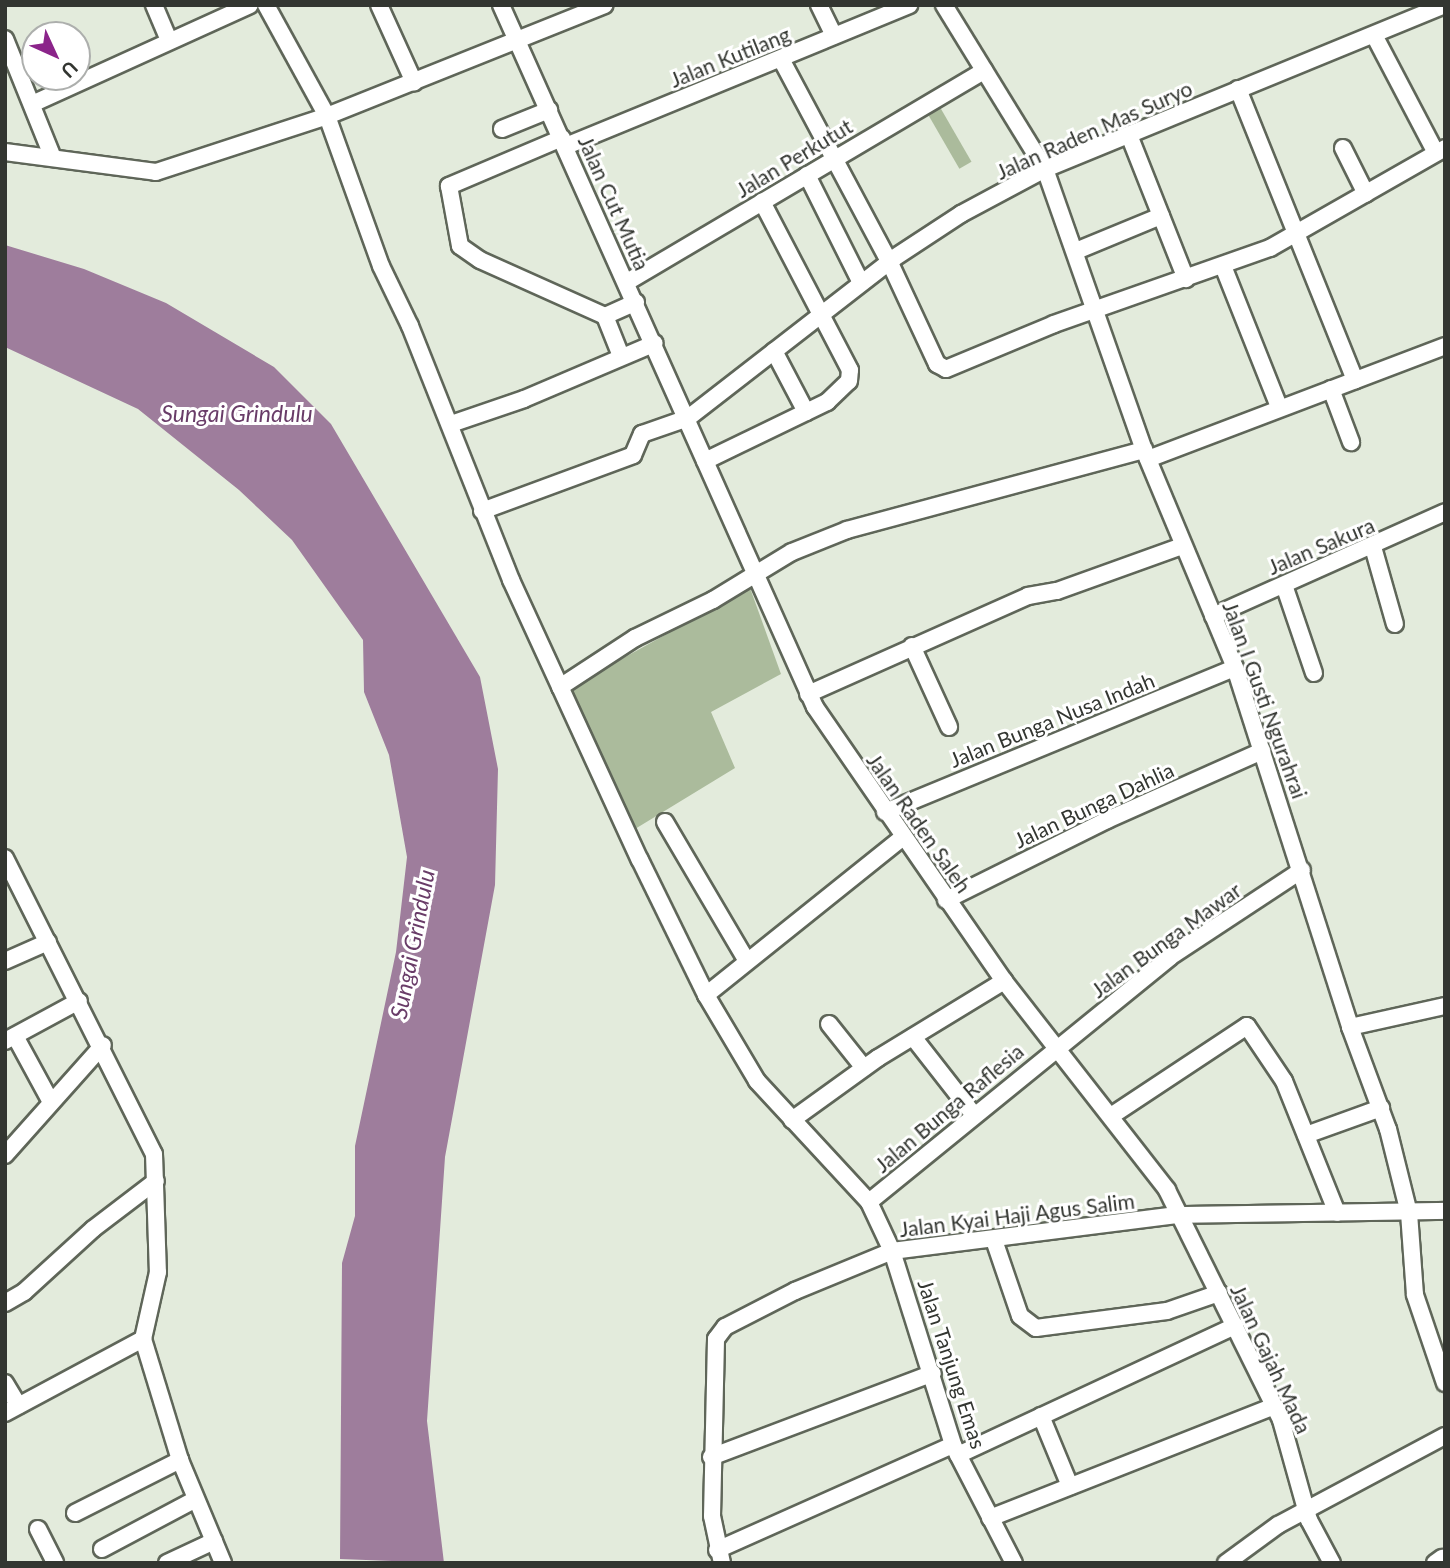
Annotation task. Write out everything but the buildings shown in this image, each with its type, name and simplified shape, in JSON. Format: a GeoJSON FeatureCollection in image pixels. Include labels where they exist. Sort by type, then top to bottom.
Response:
{"type":"FeatureCollection","features":[{"type":"Feature","properties":{"kind":"street"},"geometry":{"type":"LineString","coordinates":[[154,5],[169,40]]}},
{"type":"Feature","properties":{"kind":"street"},"geometry":{"type":"LineString","coordinates":[[32,104],[250,5]]}},
{"type":"Feature","properties":{"kind":"street","name":"Jalan Tanjung Emas"},"geometry":{"type":"LineString","coordinates":[[265,5],[327,116],[381,266],[451,424],[482,511],[560,687],[706,995],[757,1081],[869,1202],[892,1251],[956,1450],[1014,1563]]}},
{"type":"Feature","properties":{"kind":"street"},"geometry":{"type":"LineString","coordinates":[[379,5],[414,82]]}},
{"type":"Feature","properties":{"kind":"street","name":"Jalan Cut Mutia"},"geometry":{"type":"LineString","coordinates":[[501,5],[688,418]]}},
{"type":"Feature","properties":{"kind":"street"},"geometry":{"type":"LineString","coordinates":[[5,152],[156,172],[327,116],[605,5]]}},
{"type":"Feature","properties":{"kind":"street"},"geometry":{"type":"LineString","coordinates":[[820,5],[834,36]]}},
{"type":"Feature","properties":{"kind":"street","name":"Jalan Kutilang"},"geometry":{"type":"LineString","coordinates":[[606,316],[468,254],[457,232],[450,185],[781,59],[909,5]]}},
{"type":"Feature","properties":{"kind":"street","name":"Jalan I Gusti Ngurahrai"},"geometry":{"type":"LineString","coordinates":[[944,5],[1045,169],[1146,454],[1235,668],[1302,870],[1350,1027],[1381,1108],[1409,1213],[1415,1294],[1445,1383]]}},
{"type":"Feature","properties":{"kind":"street","name":"Jalan Raden Mas Suryo"},"geometry":{"type":"LineString","coordinates":[[482,511],[632,456],[642,434],[688,418],[889,261],[961,214],[1045,169],[1374,34],[1416,10],[1444,7]]}},
{"type":"Feature","properties":{"kind":"street"},"geometry":{"type":"LineString","coordinates":[[781,59],[836,157],[937,364],[946,369],[1054,324],[1223,266],[1298,234],[1440,150],[1374,34]]}},
{"type":"Feature","properties":{"kind":"street"},"geometry":{"type":"LineString","coordinates":[[5,40],[53,158]]}},
{"type":"Feature","properties":{"kind":"street","name":"Jalan Perkutut"},"geometry":{"type":"LineString","coordinates":[[627,282],[984,71]]}},
{"type":"Feature","properties":{"kind":"street"},"geometry":{"type":"LineString","coordinates":[[1238,89],[1354,380]]}},
{"type":"Feature","properties":{"kind":"street"},"geometry":{"type":"LineString","coordinates":[[502,130],[550,110]]}},
{"type":"Feature","properties":{"kind":"street"},"geometry":{"type":"LineString","coordinates":[[1129,135],[1186,279]]}},
{"type":"Feature","properties":{"kind":"street"},"geometry":{"type":"LineString","coordinates":[[1343,148],[1366,194]]}},
{"type":"Feature","properties":{"kind":"street"},"geometry":{"type":"LineString","coordinates":[[807,175],[861,283]]}},
{"type":"Feature","properties":{"kind":"street"},"geometry":{"type":"LineString","coordinates":[[705,461],[844,391],[849,381],[850,370],[762,202]]}},
{"type":"Feature","properties":{"kind":"street"},"geometry":{"type":"LineString","coordinates":[[1076,251],[1161,216]]}},
{"type":"Feature","properties":{"kind":"street"},"geometry":{"type":"LineString","coordinates":[[1223,266],[1279,407]]}},
{"type":"Feature","properties":{"kind":"street"},"geometry":{"type":"LineString","coordinates":[[621,356],[606,316],[636,302]]}},
{"type":"Feature","properties":{"kind":"street"},"geometry":{"type":"LineString","coordinates":[[451,424],[524,399],[655,342]]}},
{"type":"Feature","properties":{"kind":"street"},"geometry":{"type":"LineString","coordinates":[[560,687],[635,638],[755,576],[792,552],[847,530],[1146,454],[1445,346]]}},
{"type":"Feature","properties":{"kind":"street"},"geometry":{"type":"LineString","coordinates":[[774,351],[806,412]]}},
{"type":"Feature","properties":{"kind":"street"},"geometry":{"type":"LineString","coordinates":[[1331,389],[1351,442]]}},
{"type":"Feature","properties":{"kind":"street","name":"Jalan Raden Saleh"},"geometry":{"type":"LineString","coordinates":[[688,418],[808,694],[902,838],[1004,981],[1167,1190],[1177,1214]]}},
{"type":"Feature","properties":{"kind":"street","name":"Jalan Sakura"},"geometry":{"type":"LineString","coordinates":[[1213,616],[1373,547],[1445,512]]}},
{"type":"Feature","properties":{"kind":"street"},"geometry":{"type":"LineString","coordinates":[[808,694],[1028,596],[1057,591],[1182,546]]}},
{"type":"Feature","properties":{"kind":"street"},"geometry":{"type":"LineString","coordinates":[[1373,547],[1395,624]]}},
{"type":"Feature","properties":{"kind":"street"},"geometry":{"type":"LineString","coordinates":[[1284,585],[1314,673]]}},
{"type":"Feature","properties":{"kind":"street"},"geometry":{"type":"LineString","coordinates":[[912,646],[949,726]]}},
{"type":"Feature","properties":{"kind":"street","name":"Jalan Bunga Nusa Indah"},"geometry":{"type":"LineString","coordinates":[[885,812],[1235,668]]}},
{"type":"Feature","properties":{"kind":"street","name":"Jalan Bunga Dahlia"},"geometry":{"type":"LineString","coordinates":[[946,900],[1107,820],[1262,751]]}},
{"type":"Feature","properties":{"kind":"street"},"geometry":{"type":"LineString","coordinates":[[665,822],[747,961]]}},
{"type":"Feature","properties":{"kind":"street"},"geometry":{"type":"LineString","coordinates":[[706,995],[902,838]]}},
{"type":"Feature","properties":{"kind":"street"},"geometry":{"type":"LineString","coordinates":[[5,858],[103,1045],[155,1154],[158,1272],[143,1339],[180,1460],[223,1563]]}},
{"type":"Feature","properties":{"kind":"street","name":"Jalan Bunga Mawar"},"geometry":{"type":"LineString","coordinates":[[1057,1047],[1170,957],[1302,870]]}},
{"type":"Feature","properties":{"kind":"street"},"geometry":{"type":"LineString","coordinates":[[5,961],[48,942]]}},
{"type":"Feature","properties":{"kind":"street"},"geometry":{"type":"LineString","coordinates":[[792,1120],[864,1068],[1004,981]]}},
{"type":"Feature","properties":{"kind":"street"},"geometry":{"type":"LineString","coordinates":[[51,1102],[8,1039],[79,1001]]}},
{"type":"Feature","properties":{"kind":"street"},"geometry":{"type":"LineString","coordinates":[[1350,1027],[1445,1006]]}},
{"type":"Feature","properties":{"kind":"street"},"geometry":{"type":"LineString","coordinates":[[829,1024],[864,1068]]}},
{"type":"Feature","properties":{"kind":"street"},"geometry":{"type":"LineString","coordinates":[[1111,1116],[1247,1026],[1254,1030],[1284,1081],[1337,1213]]}},
{"type":"Feature","properties":{"kind":"street"},"geometry":{"type":"LineString","coordinates":[[913,1037],[974,1115]]}},
{"type":"Feature","properties":{"kind":"street"},"geometry":{"type":"LineString","coordinates":[[5,1155],[11,1136],[51,1102],[103,1045]]}},
{"type":"Feature","properties":{"kind":"street","name":"Jalan Bunga Raflesia"},"geometry":{"type":"LineString","coordinates":[[869,1202],[1057,1047]]}},
{"type":"Feature","properties":{"kind":"street"},"geometry":{"type":"LineString","coordinates":[[1306,1135],[1381,1108]]}},
{"type":"Feature","properties":{"kind":"street"},"geometry":{"type":"LineString","coordinates":[[5,1303],[24,1292],[93,1229],[156,1181]]}},
{"type":"Feature","properties":{"kind":"street","name":"Jalan Kyai Haji Agus Salim"},"geometry":{"type":"LineString","coordinates":[[720,1556],[711,1457],[712,1363],[716,1339],[725,1327],[794,1291],[892,1251],[995,1240],[1177,1214],[1445,1211]]}},
{"type":"Feature","properties":{"kind":"street","name":"Jalan Gajah Mada"},"geometry":{"type":"LineString","coordinates":[[1177,1214],[1274,1406],[1317,1538],[1332,1563]]}},
{"type":"Feature","properties":{"kind":"street"},"geometry":{"type":"LineString","coordinates":[[995,1240],[1020,1316],[1036,1328],[1167,1311],[1219,1293]]}},
{"type":"Feature","properties":{"kind":"street"},"geometry":{"type":"LineString","coordinates":[[720,1556],[956,1450],[1041,1416],[1235,1326]]}},
{"type":"Feature","properties":{"kind":"street"},"geometry":{"type":"LineString","coordinates":[[5,1382],[12,1409],[143,1339]]}},
{"type":"Feature","properties":{"kind":"street"},"geometry":{"type":"LineString","coordinates":[[711,1457],[933,1373]]}},
{"type":"Feature","properties":{"kind":"street"},"geometry":{"type":"LineString","coordinates":[[990,1518],[1274,1406]]}},
{"type":"Feature","properties":{"kind":"street"},"geometry":{"type":"LineString","coordinates":[[1041,1416],[1070,1486]]}},
{"type":"Feature","properties":{"kind":"street"},"geometry":{"type":"LineString","coordinates":[[1226,1563],[1308,1509],[1445,1436]]}},
{"type":"Feature","properties":{"kind":"street"},"geometry":{"type":"LineString","coordinates":[[75,1513],[180,1460]]}},
{"type":"Feature","properties":{"kind":"street"},"geometry":{"type":"LineString","coordinates":[[102,1549],[196,1499]]}},
{"type":"Feature","properties":{"kind":"street"},"geometry":{"type":"LineString","coordinates":[[38,1529],[55,1563]]}},
{"type":"Feature","properties":{"kind":"street"},"geometry":{"type":"LineString","coordinates":[[167,1563],[214,1541]]}},
{"type":"Feature","properties":{"kind":"green space"},"geometry":{"type":"Polygon","coordinates":[[[937,102],[972,162],[959,169],[925,109],[937,102]]]}},
{"type":"Feature","properties":{"kind":"green space"},"geometry":{"type":"Polygon","coordinates":[[[750,588],[781,674],[711,712],[735,768],[635,829],[571,687],[750,588]]]}},
{"type":"Feature","properties":{"kind":"water","name":"Sungai Grindulu"},"geometry":{"type":"Polygon","coordinates":[[[5,245],[84,269],[166,303],[274,367],[331,424],[480,677],[498,769],[495,885],[445,1157],[427,1421],[444,1563],[340,1559],[342,1263],[355,1216],[355,1146],[396,952],[407,857],[389,755],[364,692],[363,640],[292,540],[239,490],[138,409],[5,347],[5,245]]]}}]}
